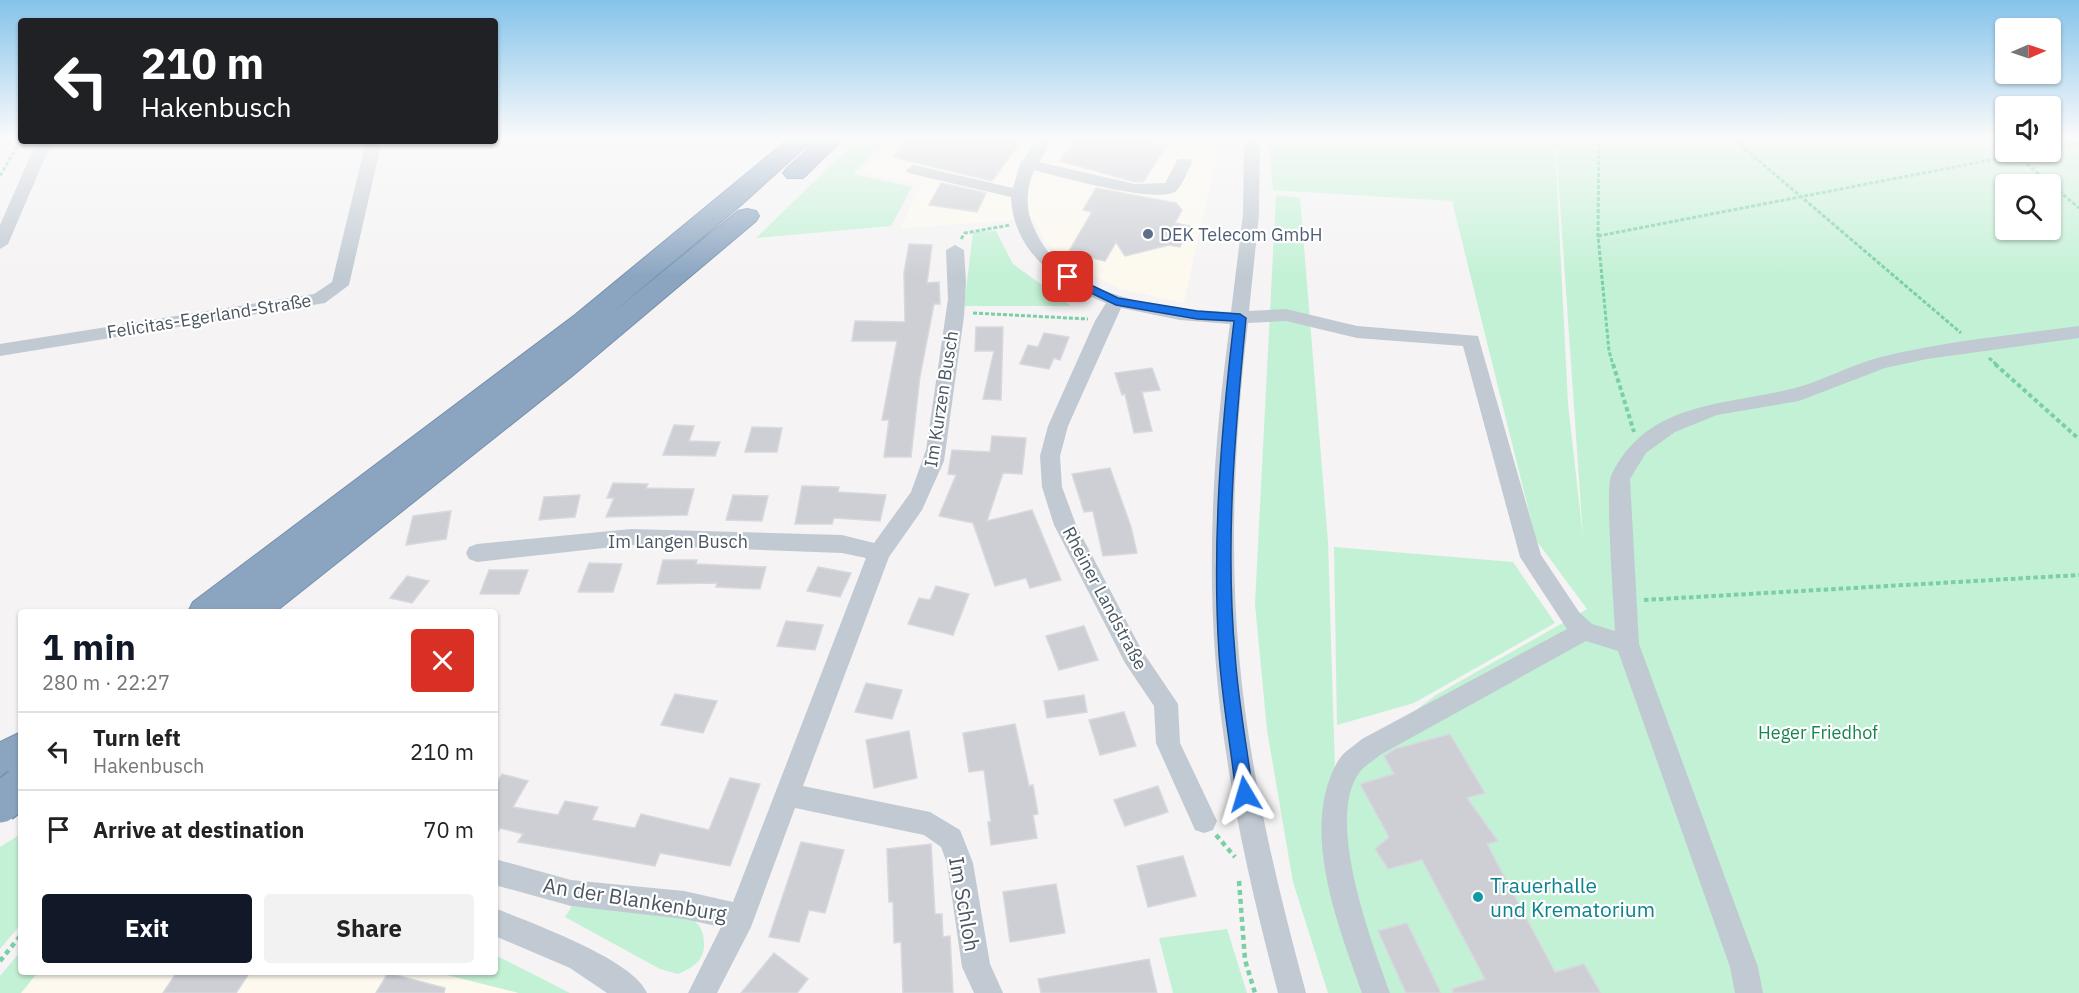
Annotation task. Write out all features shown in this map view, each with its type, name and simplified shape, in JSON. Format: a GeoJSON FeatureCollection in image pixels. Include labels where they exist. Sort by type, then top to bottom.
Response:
{"type":"FeatureCollection","features":[{"type":"Feature","properties":{"kind":"highway"},"geometry":{"type":"LineString","coordinates":[[209,609],[550,348],[682,243],[751,183]]}},
{"type":"Feature","properties":{"kind":"highway"},"geometry":{"type":"LineString","coordinates":[[254,609],[562,369],[713,245],[782,183]]}},
{"type":"Feature","properties":{"kind":"highway"},"geometry":{"type":"LineString","coordinates":[[0,764],[18,751]]}},
{"type":"Feature","properties":{"kind":"highway"},"geometry":{"type":"LineString","coordinates":[[0,803],[18,789]]}},
{"type":"Feature","properties":{"kind":"street"},"geometry":{"type":"LineString","coordinates":[[0,244],[26,183]]}},
{"type":"Feature","properties":{"kind":"street","name":"Felicitas-Egerland-Straße"},"geometry":{"type":"LineString","coordinates":[[0,350],[319,299],[340,285],[364,183]]}},
{"type":"Feature","properties":{"kind":"street"},"geometry":{"type":"LineString","coordinates":[[972,183],[1019,194]]}},
{"type":"Feature","properties":{"kind":"street"},"geometry":{"type":"LineString","coordinates":[[1022,183],[1019,194],[1022,222],[1035,249],[1053,268],[1083,287],[1116,301],[1197,315],[1240,318],[1286,315],[1356,332],[1471,340],[1531,556],[1571,619],[1584,631],[1627,644]]}},
{"type":"Feature","properties":{"kind":"street"},"geometry":{"type":"LineString","coordinates":[[1115,183],[1145,190],[1170,188],[1173,183]]}},
{"type":"Feature","properties":{"kind":"street"},"geometry":{"type":"LineString","coordinates":[[1250,183],[1249,225],[1227,443],[1224,559],[1227,654],[1245,794],[1265,894],[1292,993]]}},
{"type":"Feature","properties":{"kind":"street","name":"Im Kurzen Busch"},"geometry":{"type":"LineString","coordinates":[[879,553],[917,502],[930,473],[937,446],[954,312],[956,258]]}},
{"type":"Feature","properties":{"kind":"street","name":"Rheiner Landstraße"},"geometry":{"type":"LineString","coordinates":[[1116,301],[1104,321],[1058,426],[1050,456],[1052,487],[1065,525],[1133,656],[1166,704],[1168,743],[1204,821]]}},
{"type":"Feature","properties":{"kind":"street"},"geometry":{"type":"LineString","coordinates":[[1749,993],[1744,967],[1627,644],[1620,479],[1640,448],[1668,427],[1714,410],[1799,394],[1881,363],[1976,346],[2079,332]]}},
{"type":"Feature","properties":{"kind":"street","name":"Im Langen Busch"},"geometry":{"type":"LineString","coordinates":[[477,553],[632,537],[842,544],[879,553]]}},
{"type":"Feature","properties":{"kind":"street"},"geometry":{"type":"LineString","coordinates":[[702,993],[741,917],[879,553]]}},
{"type":"Feature","properties":{"kind":"street"},"geometry":{"type":"LineString","coordinates":[[1376,993],[1349,916],[1337,852],[1337,793],[1348,766],[1371,747],[1584,631]]}},
{"type":"Feature","properties":{"kind":"street","name":"Im Schloh"},"geometry":{"type":"LineString","coordinates":[[788,795],[930,824],[951,839],[960,863],[976,967],[989,993]]}},
{"type":"Feature","properties":{"kind":"street"},"geometry":{"type":"LineString","coordinates":[[0,797],[18,800]]}},
{"type":"Feature","properties":{"kind":"street","name":"An der Blankenburg"},"geometry":{"type":"LineString","coordinates":[[498,873],[572,893],[684,905],[741,917]]}},
{"type":"Feature","properties":{"kind":"street"},"geometry":{"type":"LineString","coordinates":[[498,922],[580,958],[633,993]]}},
{"type":"Feature","properties":{"kind":"path"},"geometry":{"type":"LineString","coordinates":[[1599,183],[1598,236],[1609,351],[1620,393],[1640,448]]}},
{"type":"Feature","properties":{"kind":"path"},"geometry":{"type":"LineString","coordinates":[[1787,183],[1976,346],[2079,439]]}},
{"type":"Feature","properties":{"kind":"path"},"geometry":{"type":"LineString","coordinates":[[1598,236],[1865,183]]}},
{"type":"Feature","properties":{"kind":"path"},"geometry":{"type":"LineString","coordinates":[[2050,183],[2079,208]]}},
{"type":"Feature","properties":{"kind":"path"},"geometry":{"type":"LineString","coordinates":[[956,258],[965,233],[1022,222]]}},
{"type":"Feature","properties":{"kind":"path"},"geometry":{"type":"LineString","coordinates":[[954,312],[1104,321]]}},
{"type":"Feature","properties":{"kind":"path"},"geometry":{"type":"LineString","coordinates":[[1626,601],[2079,575]]}},
{"type":"Feature","properties":{"kind":"path"},"geometry":{"type":"LineString","coordinates":[[1204,821],[1238,861]]}},
{"type":"Feature","properties":{"kind":"path"},"geometry":{"type":"LineString","coordinates":[[1239,872],[1245,960],[1255,993]]}},
{"type":"Feature","properties":{"kind":"path"},"geometry":{"type":"LineString","coordinates":[[0,961],[18,939]]}},
{"type":"Feature","properties":{"kind":"shaded area"},"geometry":{"type":"Polygon","coordinates":[[[918,183],[1210,183],[1184,303],[1120,289],[1072,265],[1045,242],[1034,219],[901,228],[921,184],[918,183]]]}},
{"type":"Feature","properties":{"kind":"shaded area"},"geometry":{"type":"Polygon","coordinates":[[[36,975],[447,975],[519,993],[21,993],[36,975]]]}},
{"type":"Feature","properties":{"kind":"green space"},"geometry":{"type":"Polygon","coordinates":[[[812,183],[895,183],[912,187],[891,226],[756,238],[812,183]]]}},
{"type":"Feature","properties":{"kind":"green space","name":"Heger Friedhof"},"geometry":{"type":"Polygon","coordinates":[[[1272,183],[1557,183],[1568,404],[1583,537],[1559,183],[1995,183],[1995,240],[2061,240],[2061,183],[2079,183],[2079,993],[1328,993],[1293,882],[1267,730],[1255,604],[1276,195],[1300,198],[1328,542],[1335,771],[1436,695],[1587,609],[1536,540],[1452,201],[1273,190],[1272,183]]]}},
{"type":"Feature","properties":{"kind":"green space"},"geometry":{"type":"Polygon","coordinates":[[[996,231],[1013,264],[1071,306],[964,306],[973,232],[996,231]]]}},
{"type":"Feature","properties":{"kind":"green space"},"geometry":{"type":"Polygon","coordinates":[[[1334,547],[1513,562],[1555,623],[1414,703],[1337,725],[1334,547]]]}},
{"type":"Feature","properties":{"kind":"green space"},"geometry":{"type":"Polygon","coordinates":[[[18,836],[18,928],[0,949],[0,847],[18,836]]]}},
{"type":"Feature","properties":{"kind":"green space"},"geometry":{"type":"Polygon","coordinates":[[[572,906],[654,912],[693,920],[699,925],[704,938],[702,955],[692,966],[678,974],[660,969],[565,917],[572,906]]]}},
{"type":"Feature","properties":{"kind":"green space"},"geometry":{"type":"Polygon","coordinates":[[[1227,929],[1247,993],[1173,993],[1159,938],[1227,929]]]}},
{"type":"Feature","properties":{"kind":"green space"},"geometry":{"type":"Polygon","coordinates":[[[18,955],[18,975],[36,975],[21,993],[0,993],[0,976],[18,955]]]}},
{"type":"Feature","properties":{"kind":"green space"},"geometry":{"type":"Polygon","coordinates":[[[498,957],[570,993],[519,993],[447,975],[498,975],[498,957]]]}},
{"type":"Feature","properties":{"kind":"building"},"geometry":{"type":"Polygon","coordinates":[[[941,183],[986,193],[977,212],[929,205],[941,183]]]}},
{"type":"Feature","properties":{"kind":"building"},"geometry":{"type":"Polygon","coordinates":[[[1096,188],[1176,203],[1182,210],[1175,223],[1190,226],[1180,247],[1169,245],[1125,256],[1116,242],[1105,261],[1068,253],[1092,212],[1083,210],[1096,188]]]}},
{"type":"Feature","properties":{"kind":"building"},"geometry":{"type":"Polygon","coordinates":[[[909,244],[932,245],[927,283],[939,282],[940,304],[934,304],[920,376],[911,457],[884,457],[889,420],[882,420],[897,341],[852,341],[855,321],[905,322],[904,273],[909,244]]]}},
{"type":"Feature","properties":{"kind":"building"},"geometry":{"type":"Polygon","coordinates":[[[976,327],[1003,327],[1001,400],[983,399],[994,351],[975,351],[976,327]]]}},
{"type":"Feature","properties":{"kind":"building"},"geometry":{"type":"Polygon","coordinates":[[[1044,333],[1069,337],[1060,360],[1054,358],[1049,369],[1020,364],[1028,345],[1038,347],[1044,333]]]}},
{"type":"Feature","properties":{"kind":"building"},"geometry":{"type":"Polygon","coordinates":[[[1152,368],[1160,390],[1142,392],[1152,431],[1134,433],[1125,394],[1122,395],[1115,373],[1152,368]]]}},
{"type":"Feature","properties":{"kind":"building"},"geometry":{"type":"Polygon","coordinates":[[[674,425],[694,426],[689,441],[720,442],[715,456],[663,455],[674,425]]]}},
{"type":"Feature","properties":{"kind":"building"},"geometry":{"type":"Polygon","coordinates":[[[752,427],[782,428],[777,452],[745,452],[752,427]]]}},
{"type":"Feature","properties":{"kind":"building"},"geometry":{"type":"Polygon","coordinates":[[[992,436],[1026,438],[1022,474],[1003,473],[987,521],[1032,510],[1061,580],[1030,588],[1026,578],[995,586],[973,523],[939,516],[956,475],[948,474],[952,450],[990,452],[992,436]]]}},
{"type":"Feature","properties":{"kind":"building"},"geometry":{"type":"Polygon","coordinates":[[[1110,468],[1131,527],[1137,553],[1103,556],[1093,511],[1084,512],[1072,474],[1110,468]]]}},
{"type":"Feature","properties":{"kind":"building"},"geometry":{"type":"Polygon","coordinates":[[[613,483],[648,484],[646,488],[694,489],[687,515],[606,517],[614,498],[607,498],[613,483]]]}},
{"type":"Feature","properties":{"kind":"building"},"geometry":{"type":"Polygon","coordinates":[[[802,486],[839,487],[838,492],[886,495],[880,521],[834,518],[832,524],[795,524],[802,486]]]}},
{"type":"Feature","properties":{"kind":"building"},"geometry":{"type":"Polygon","coordinates":[[[580,495],[575,517],[539,520],[544,497],[580,495]]]}},
{"type":"Feature","properties":{"kind":"building"},"geometry":{"type":"Polygon","coordinates":[[[733,495],[768,496],[762,521],[726,520],[733,495]]]}},
{"type":"Feature","properties":{"kind":"building"},"geometry":{"type":"Polygon","coordinates":[[[451,511],[446,539],[406,545],[413,516],[451,511]]]}},
{"type":"Feature","properties":{"kind":"building"},"geometry":{"type":"Polygon","coordinates":[[[663,560],[697,560],[696,564],[766,567],[760,589],[716,587],[717,583],[657,584],[663,560]]]}},
{"type":"Feature","properties":{"kind":"building"},"geometry":{"type":"Polygon","coordinates":[[[589,563],[622,564],[613,592],[578,592],[589,563]]]}},
{"type":"Feature","properties":{"kind":"building"},"geometry":{"type":"Polygon","coordinates":[[[818,567],[851,573],[840,597],[807,591],[818,567]]]}},
{"type":"Feature","properties":{"kind":"building"},"geometry":{"type":"Polygon","coordinates":[[[489,570],[528,570],[519,594],[480,594],[489,570]]]}},
{"type":"Feature","properties":{"kind":"building"},"geometry":{"type":"Polygon","coordinates":[[[407,576],[429,581],[412,603],[390,598],[407,576]]]}},
{"type":"Feature","properties":{"kind":"building"},"geometry":{"type":"Polygon","coordinates":[[[936,586],[969,594],[953,635],[908,624],[919,598],[930,600],[936,586]]]}},
{"type":"Feature","properties":{"kind":"building"},"geometry":{"type":"Polygon","coordinates":[[[786,621],[823,625],[815,650],[777,646],[786,621]]]}},
{"type":"Feature","properties":{"kind":"building"},"geometry":{"type":"Polygon","coordinates":[[[1084,626],[1098,660],[1059,670],[1046,636],[1084,626]]]}},
{"type":"Feature","properties":{"kind":"building"},"geometry":{"type":"Polygon","coordinates":[[[866,683],[902,690],[892,719],[855,712],[866,683]]]}},
{"type":"Feature","properties":{"kind":"building"},"geometry":{"type":"Polygon","coordinates":[[[675,694],[717,701],[703,733],[661,725],[675,694]]]}},
{"type":"Feature","properties":{"kind":"building"},"geometry":{"type":"Polygon","coordinates":[[[1084,695],[1087,712],[1047,718],[1044,701],[1084,695]]]}},
{"type":"Feature","properties":{"kind":"building"},"geometry":{"type":"Polygon","coordinates":[[[1124,712],[1136,746],[1100,755],[1089,720],[1124,712]]]}},
{"type":"Feature","properties":{"kind":"building"},"geometry":{"type":"Polygon","coordinates":[[[1015,724],[1029,786],[1033,785],[1038,814],[1033,815],[1037,838],[991,845],[988,822],[991,822],[984,770],[969,772],[963,733],[1015,724]]]}},
{"type":"Feature","properties":{"kind":"building"},"geometry":{"type":"Polygon","coordinates":[[[909,731],[917,778],[874,788],[866,740],[909,731]]]}},
{"type":"Feature","properties":{"kind":"building","name":"Trauerhalle und Krematorium"},"geometry":{"type":"Polygon","coordinates":[[[1450,734],[1485,793],[1467,798],[1498,841],[1487,844],[1555,972],[1584,964],[1601,993],[1453,993],[1452,989],[1485,979],[1422,860],[1388,869],[1375,849],[1389,837],[1360,784],[1394,774],[1384,756],[1395,749],[1450,734]]]}},
{"type":"Feature","properties":{"kind":"building"},"geometry":{"type":"Polygon","coordinates":[[[502,774],[528,781],[513,807],[558,815],[565,801],[598,807],[592,820],[635,828],[641,814],[709,830],[730,778],[760,784],[730,866],[660,853],[655,866],[518,842],[523,834],[500,828],[498,831],[498,781],[502,774]]]}},
{"type":"Feature","properties":{"kind":"building"},"geometry":{"type":"Polygon","coordinates":[[[1158,786],[1168,812],[1125,826],[1114,800],[1158,786]]]}},
{"type":"Feature","properties":{"kind":"building"},"geometry":{"type":"Polygon","coordinates":[[[801,842],[844,850],[825,913],[809,910],[799,942],[769,937],[801,842]]]}},
{"type":"Feature","properties":{"kind":"building"},"geometry":{"type":"Polygon","coordinates":[[[931,844],[935,914],[942,914],[943,937],[950,936],[953,993],[903,993],[901,942],[894,943],[893,902],[889,902],[887,849],[931,844]]]}},
{"type":"Feature","properties":{"kind":"building"},"geometry":{"type":"Polygon","coordinates":[[[1183,856],[1196,896],[1148,907],[1137,866],[1183,856]]]}},
{"type":"Feature","properties":{"kind":"building"},"geometry":{"type":"Polygon","coordinates":[[[1056,884],[1065,933],[1010,942],[1003,892],[1056,884]]]}},
{"type":"Feature","properties":{"kind":"building"},"geometry":{"type":"Polygon","coordinates":[[[1407,923],[1441,993],[1406,993],[1378,931],[1407,923]]]}},
{"type":"Feature","properties":{"kind":"building"},"geometry":{"type":"Polygon","coordinates":[[[774,953],[808,979],[797,993],[741,993],[774,953]]]}},
{"type":"Feature","properties":{"kind":"building"},"geometry":{"type":"Polygon","coordinates":[[[1149,959],[1157,993],[1041,993],[1038,979],[1149,959]]]}},
{"type":"Feature","properties":{"kind":"building"},"geometry":{"type":"Polygon","coordinates":[[[175,975],[248,975],[236,993],[163,993],[175,975]]]}},
{"type":"Feature","properties":{"kind":"building"},"geometry":{"type":"Polygon","coordinates":[[[387,975],[396,975],[445,988],[444,993],[376,993],[387,975]]]}},
{"type":"Feature","properties":{"kind":"place","name":"DEK Telecom GmbH"},"geometry":{"type":"Point","coordinates":[1148,234]}},
{"type":"Feature","properties":{"kind":"place","name":"Trauerhalle und Krematorium"},"geometry":{"type":"Point","coordinates":[1478,897]}},
{"type":"Feature","properties":{"kind":"route"},"geometry":{"type":"LineString","coordinates":[[1068,277],[1083,287],[1116,301],[1197,315],[1240,318],[1227,443],[1224,559],[1227,654],[1245,794]]}}]}
